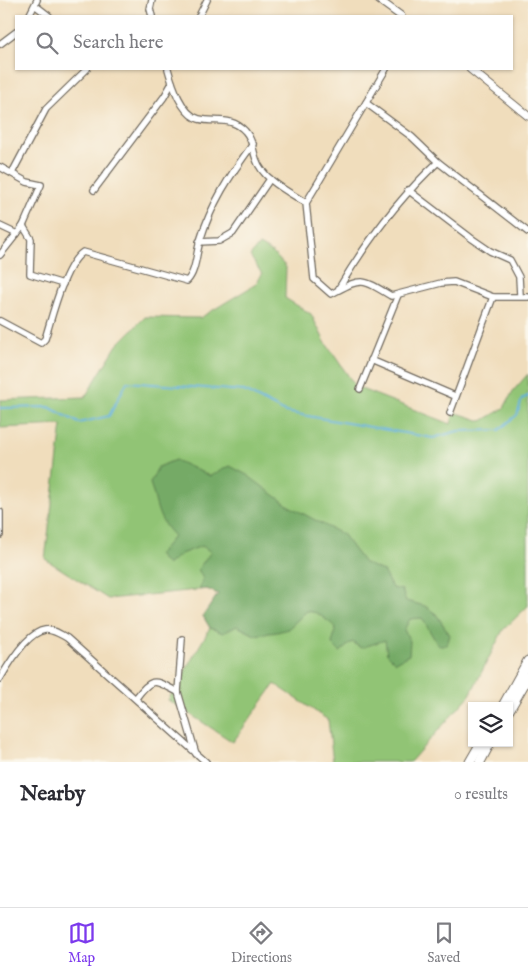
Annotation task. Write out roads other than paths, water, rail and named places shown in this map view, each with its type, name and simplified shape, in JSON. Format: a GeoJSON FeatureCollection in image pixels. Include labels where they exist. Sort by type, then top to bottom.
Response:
{"type":"FeatureCollection","features":[{"type":"Feature","properties":{"kind":"main road"},"geometry":{"type":"LineString","coordinates":[[505,702],[528,661]]}},
{"type":"Feature","properties":{"kind":"main road"},"geometry":{"type":"LineString","coordinates":[[513,703],[528,676]]}},
{"type":"Feature","properties":{"kind":"main road"},"geometry":{"type":"LineString","coordinates":[[470,762],[479,747]]}},
{"type":"Feature","properties":{"kind":"main road"},"geometry":{"type":"LineString","coordinates":[[480,762],[488,747]]}},
{"type":"Feature","properties":{"kind":"street"},"geometry":{"type":"LineString","coordinates":[[152,0],[150,9],[152,15]]}},
{"type":"Feature","properties":{"kind":"street"},"geometry":{"type":"LineString","coordinates":[[200,15],[207,0]]}},
{"type":"Feature","properties":{"kind":"street"},"geometry":{"type":"LineString","coordinates":[[380,0],[400,15]]}},
{"type":"Feature","properties":{"kind":"street"},"geometry":{"type":"LineString","coordinates":[[31,15],[37,3],[48,15]]}},
{"type":"Feature","properties":{"kind":"street"},"geometry":{"type":"LineString","coordinates":[[0,44],[15,33]]}},
{"type":"Feature","properties":{"kind":"street"},"geometry":{"type":"LineString","coordinates":[[12,173],[46,109],[86,70]]}},
{"type":"Feature","properties":{"kind":"street"},"geometry":{"type":"LineString","coordinates":[[168,70],[172,83],[187,110],[197,119],[212,121],[224,119],[245,131],[253,144],[256,159],[270,179],[306,204]]}},
{"type":"Feature","properties":{"kind":"street"},"geometry":{"type":"LineString","coordinates":[[385,70],[306,204],[314,279],[327,293],[331,294],[360,281],[372,285],[391,296],[441,283],[454,282],[493,297],[528,297]]}},
{"type":"Feature","properties":{"kind":"street"},"geometry":{"type":"LineString","coordinates":[[471,70],[528,116]]}},
{"type":"Feature","properties":{"kind":"street"},"geometry":{"type":"LineString","coordinates":[[94,190],[164,97],[172,83]]}},
{"type":"Feature","properties":{"kind":"street"},"geometry":{"type":"LineString","coordinates":[[366,102],[412,138],[438,162],[528,232]]}},
{"type":"Feature","properties":{"kind":"street"},"geometry":{"type":"LineString","coordinates":[[0,321],[42,343],[63,284],[74,261],[84,252],[187,281],[191,276],[214,201],[253,144]]}},
{"type":"Feature","properties":{"kind":"street"},"geometry":{"type":"LineString","coordinates":[[338,290],[358,257],[408,190],[438,162]]}},
{"type":"Feature","properties":{"kind":"street"},"geometry":{"type":"LineString","coordinates":[[0,167],[27,182],[41,185],[23,226],[0,255]]}},
{"type":"Feature","properties":{"kind":"street"},"geometry":{"type":"LineString","coordinates":[[200,242],[219,241],[234,233],[270,179]]}},
{"type":"Feature","properties":{"kind":"street"},"geometry":{"type":"LineString","coordinates":[[408,190],[477,242],[510,260],[519,278],[520,296]]}},
{"type":"Feature","properties":{"kind":"street"},"geometry":{"type":"LineString","coordinates":[[0,226],[17,234]]}},
{"type":"Feature","properties":{"kind":"street"},"geometry":{"type":"LineString","coordinates":[[23,226],[31,239],[30,274],[63,284]]}},
{"type":"Feature","properties":{"kind":"street"},"geometry":{"type":"LineString","coordinates":[[360,389],[398,295]]}},
{"type":"Feature","properties":{"kind":"street"},"geometry":{"type":"LineString","coordinates":[[450,413],[455,396],[476,348],[493,297]]}},
{"type":"Feature","properties":{"kind":"street"},"geometry":{"type":"LineString","coordinates":[[371,360],[455,396]]}},
{"type":"Feature","properties":{"kind":"street"},"geometry":{"type":"LineString","coordinates":[[0,512],[0,535]]}},
{"type":"Feature","properties":{"kind":"street"},"geometry":{"type":"LineString","coordinates":[[0,678],[34,634],[44,630],[53,631],[67,638],[206,762]]}},
{"type":"Feature","properties":{"kind":"street"},"geometry":{"type":"LineString","coordinates":[[182,639],[178,692],[196,754]]}},
{"type":"Feature","properties":{"kind":"street"},"geometry":{"type":"LineString","coordinates":[[136,698],[146,684],[152,682],[157,682],[178,692]]}},
{"type":"Feature","properties":{"kind":"waterway"},"geometry":{"type":"LineString","coordinates":[[0,408],[49,407],[79,423],[109,416],[127,382],[244,391],[285,412],[433,438],[458,431],[499,430],[517,415],[522,399],[528,396]]}}]}
